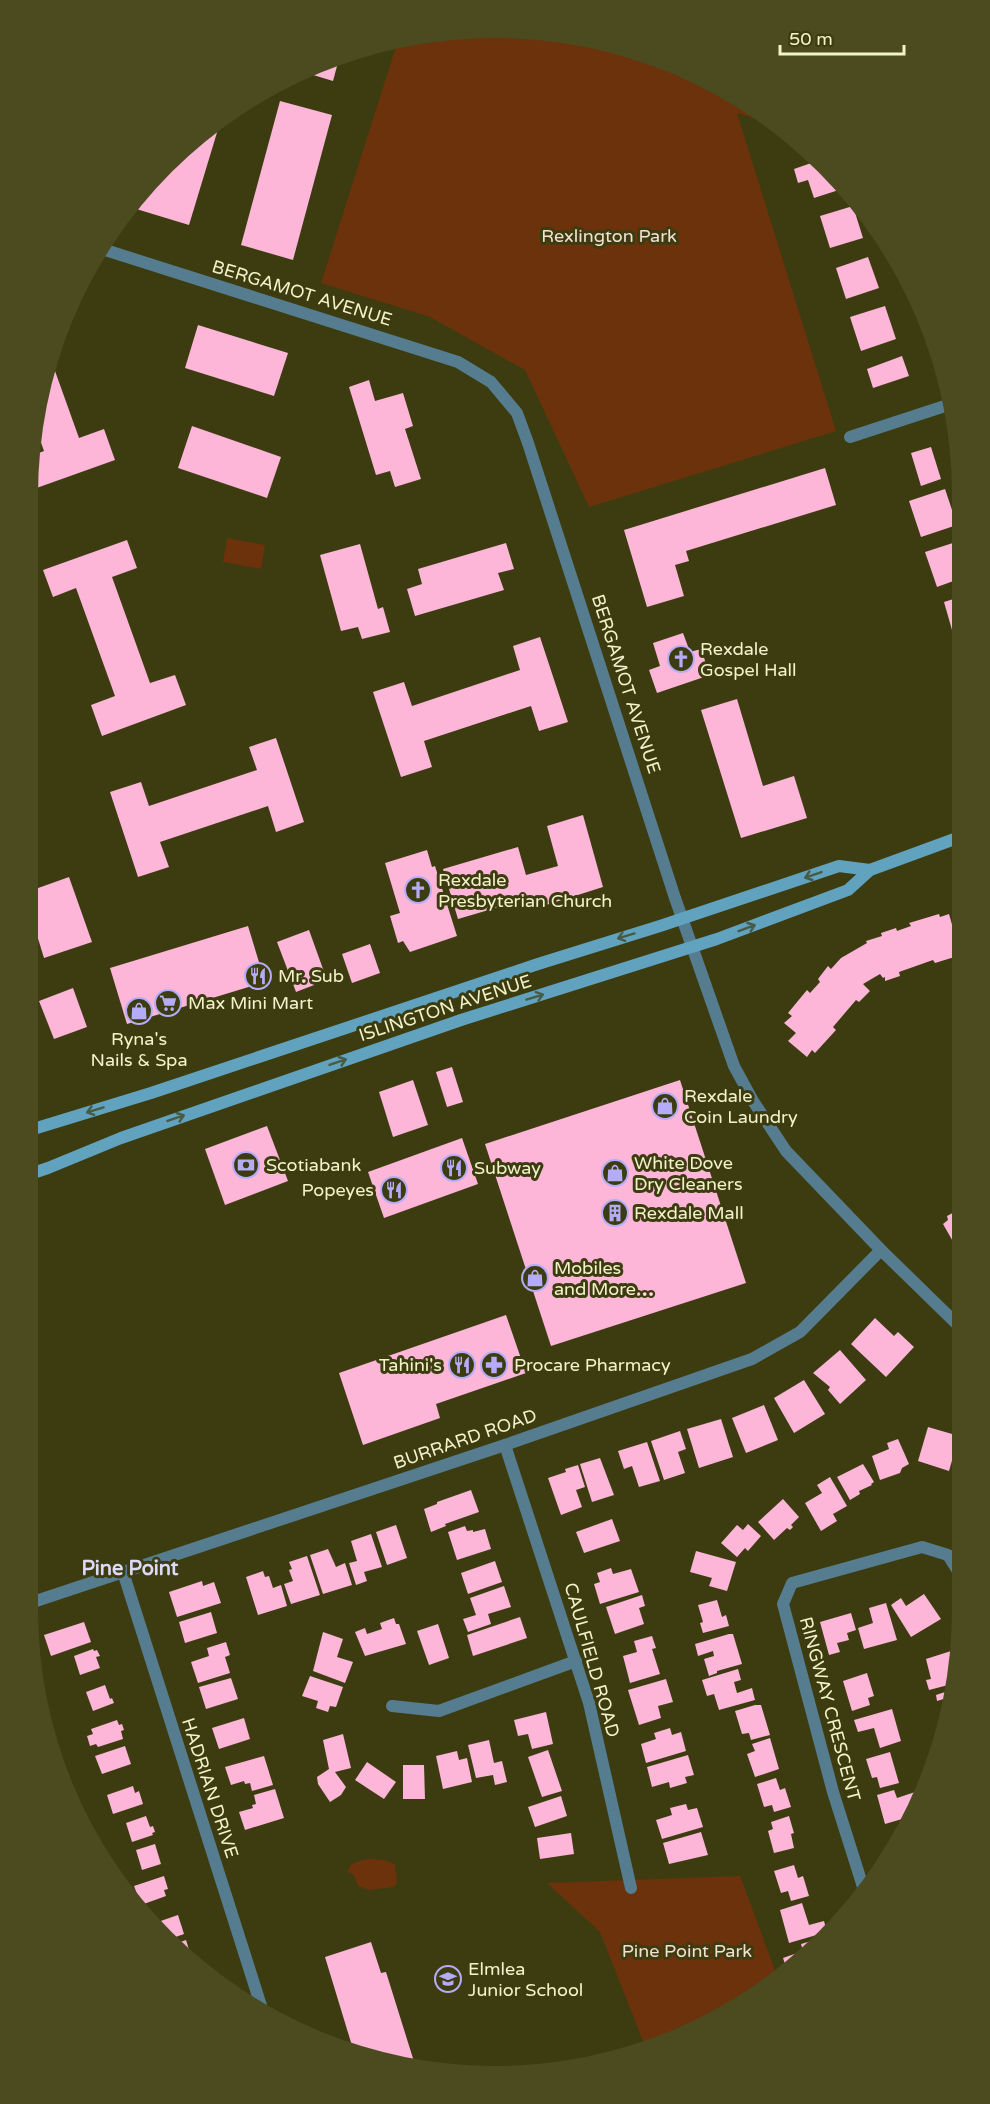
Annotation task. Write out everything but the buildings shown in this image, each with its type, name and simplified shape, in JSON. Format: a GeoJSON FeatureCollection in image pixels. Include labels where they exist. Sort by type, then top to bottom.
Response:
{"type":"FeatureCollection","features":[{"type":"Feature","properties":{"kind":"main road","name":"ISLINGTON AVENUE"},"geometry":{"type":"LineString","coordinates":[[38,1171],[121,1138],[250,1092],[479,1014],[692,948],[848,890],[870,870],[952,840]]}},
{"type":"Feature","properties":{"kind":"main road","name":"ISLINGTON AVENUE"},"geometry":{"type":"LineString","coordinates":[[38,1128],[351,1028],[538,964],[839,866],[870,870]]}},
{"type":"Feature","properties":{"kind":"street","name":"BERGAMOT AVENUE"},"geometry":{"type":"LineString","coordinates":[[109,251],[458,362],[491,382],[517,413],[682,919],[734,1066],[753,1101],[786,1151],[881,1250],[952,1319]]}},
{"type":"Feature","properties":{"kind":"street"},"geometry":{"type":"LineString","coordinates":[[850,437],[944,406]]}},
{"type":"Feature","properties":{"kind":"street","name":"BURRARD ROAD"},"geometry":{"type":"LineString","coordinates":[[38,1600],[505,1445],[752,1359],[800,1332],[881,1250]]}},
{"type":"Feature","properties":{"kind":"street","name":"CAULFIELD ROAD"},"geometry":{"type":"LineString","coordinates":[[505,1445],[589,1703],[632,1888]]}},
{"type":"Feature","properties":{"kind":"street","name":"RINGWAY CRESCENT"},"geometry":{"type":"LineString","coordinates":[[862,1883],[833,1792],[783,1604],[792,1583],[922,1547],[948,1555],[952,1561]]}},
{"type":"Feature","properties":{"kind":"street","name":"HADRIAN DRIVE"},"geometry":{"type":"LineString","coordinates":[[123,1572],[259,2001]]}},
{"type":"Feature","properties":{"kind":"street"},"geometry":{"type":"LineString","coordinates":[[392,1706],[439,1711],[576,1661]]}},
{"type":"Feature","properties":{"kind":"green space","name":"Rexlington Park"},"geometry":{"type":"Polygon","coordinates":[[[465,38],[525,38],[555,41],[613,53],[670,72],[724,99],[753,118],[737,113],[836,431],[589,507],[525,370],[430,317],[321,283],[395,49],[465,38]]]}},
{"type":"Feature","properties":{"kind":"green space"},"geometry":{"type":"Polygon","coordinates":[[[227,538],[265,545],[261,569],[223,562],[227,538]]]}},
{"type":"Feature","properties":{"kind":"green space"},"geometry":{"type":"Polygon","coordinates":[[[369,1859],[384,1860],[395,1864],[397,1882],[394,1887],[369,1890],[358,1886],[353,1874],[347,1872],[352,1863],[369,1859]]]}},
{"type":"Feature","properties":{"kind":"green space","name":"Pine Point Park"},"geometry":{"type":"Polygon","coordinates":[[[740,1876],[775,1971],[724,2005],[670,2032],[643,2042],[600,1932],[547,1883],[740,1876]]]}},
{"type":"Feature","properties":{"kind":"place","name":"Rexdale Gospel Hall"},"geometry":{"type":"Point","coordinates":[681,659]}},
{"type":"Feature","properties":{"kind":"place","name":"Rexdale Presbyterian Church"},"geometry":{"type":"Point","coordinates":[418,890]}},
{"type":"Feature","properties":{"kind":"place","name":"Mr. Sub"},"geometry":{"type":"Point","coordinates":[258,976]}},
{"type":"Feature","properties":{"kind":"place","name":"Max Mini Mart"},"geometry":{"type":"Point","coordinates":[168,1003]}},
{"type":"Feature","properties":{"kind":"place","name":"Ryna's Nails & Spa"},"geometry":{"type":"Point","coordinates":[139,1011]}},
{"type":"Feature","properties":{"kind":"place","name":"Rexdale Coin Laundry"},"geometry":{"type":"Point","coordinates":[665,1106]}},
{"type":"Feature","properties":{"kind":"place","name":"Scotiabank"},"geometry":{"type":"Point","coordinates":[246,1165]}},
{"type":"Feature","properties":{"kind":"place","name":"Subway"},"geometry":{"type":"Point","coordinates":[454,1168]}},
{"type":"Feature","properties":{"kind":"place","name":"White Dove Dry Cleaners"},"geometry":{"type":"Point","coordinates":[615,1173]}},
{"type":"Feature","properties":{"kind":"place","name":"Popeyes"},"geometry":{"type":"Point","coordinates":[394,1190]}},
{"type":"Feature","properties":{"kind":"place","name":"Rexdale Mall"},"geometry":{"type":"Point","coordinates":[615,1213]}},
{"type":"Feature","properties":{"kind":"place","name":"Mobiles and More…"},"geometry":{"type":"Point","coordinates":[535,1278]}},
{"type":"Feature","properties":{"kind":"place","name":"Tahini's"},"geometry":{"type":"Point","coordinates":[462,1365]}},
{"type":"Feature","properties":{"kind":"place","name":"Procare Pharmacy"},"geometry":{"type":"Point","coordinates":[494,1365]}},
{"type":"Feature","properties":{"kind":"place","name":"Elmlea Junior School"},"geometry":{"type":"Point","coordinates":[448,1979]}},
{"type":"Feature","properties":{"kind":"district","name":"Pine Point"},"geometry":{"type":"Point","coordinates":[130,1568]}}]}
